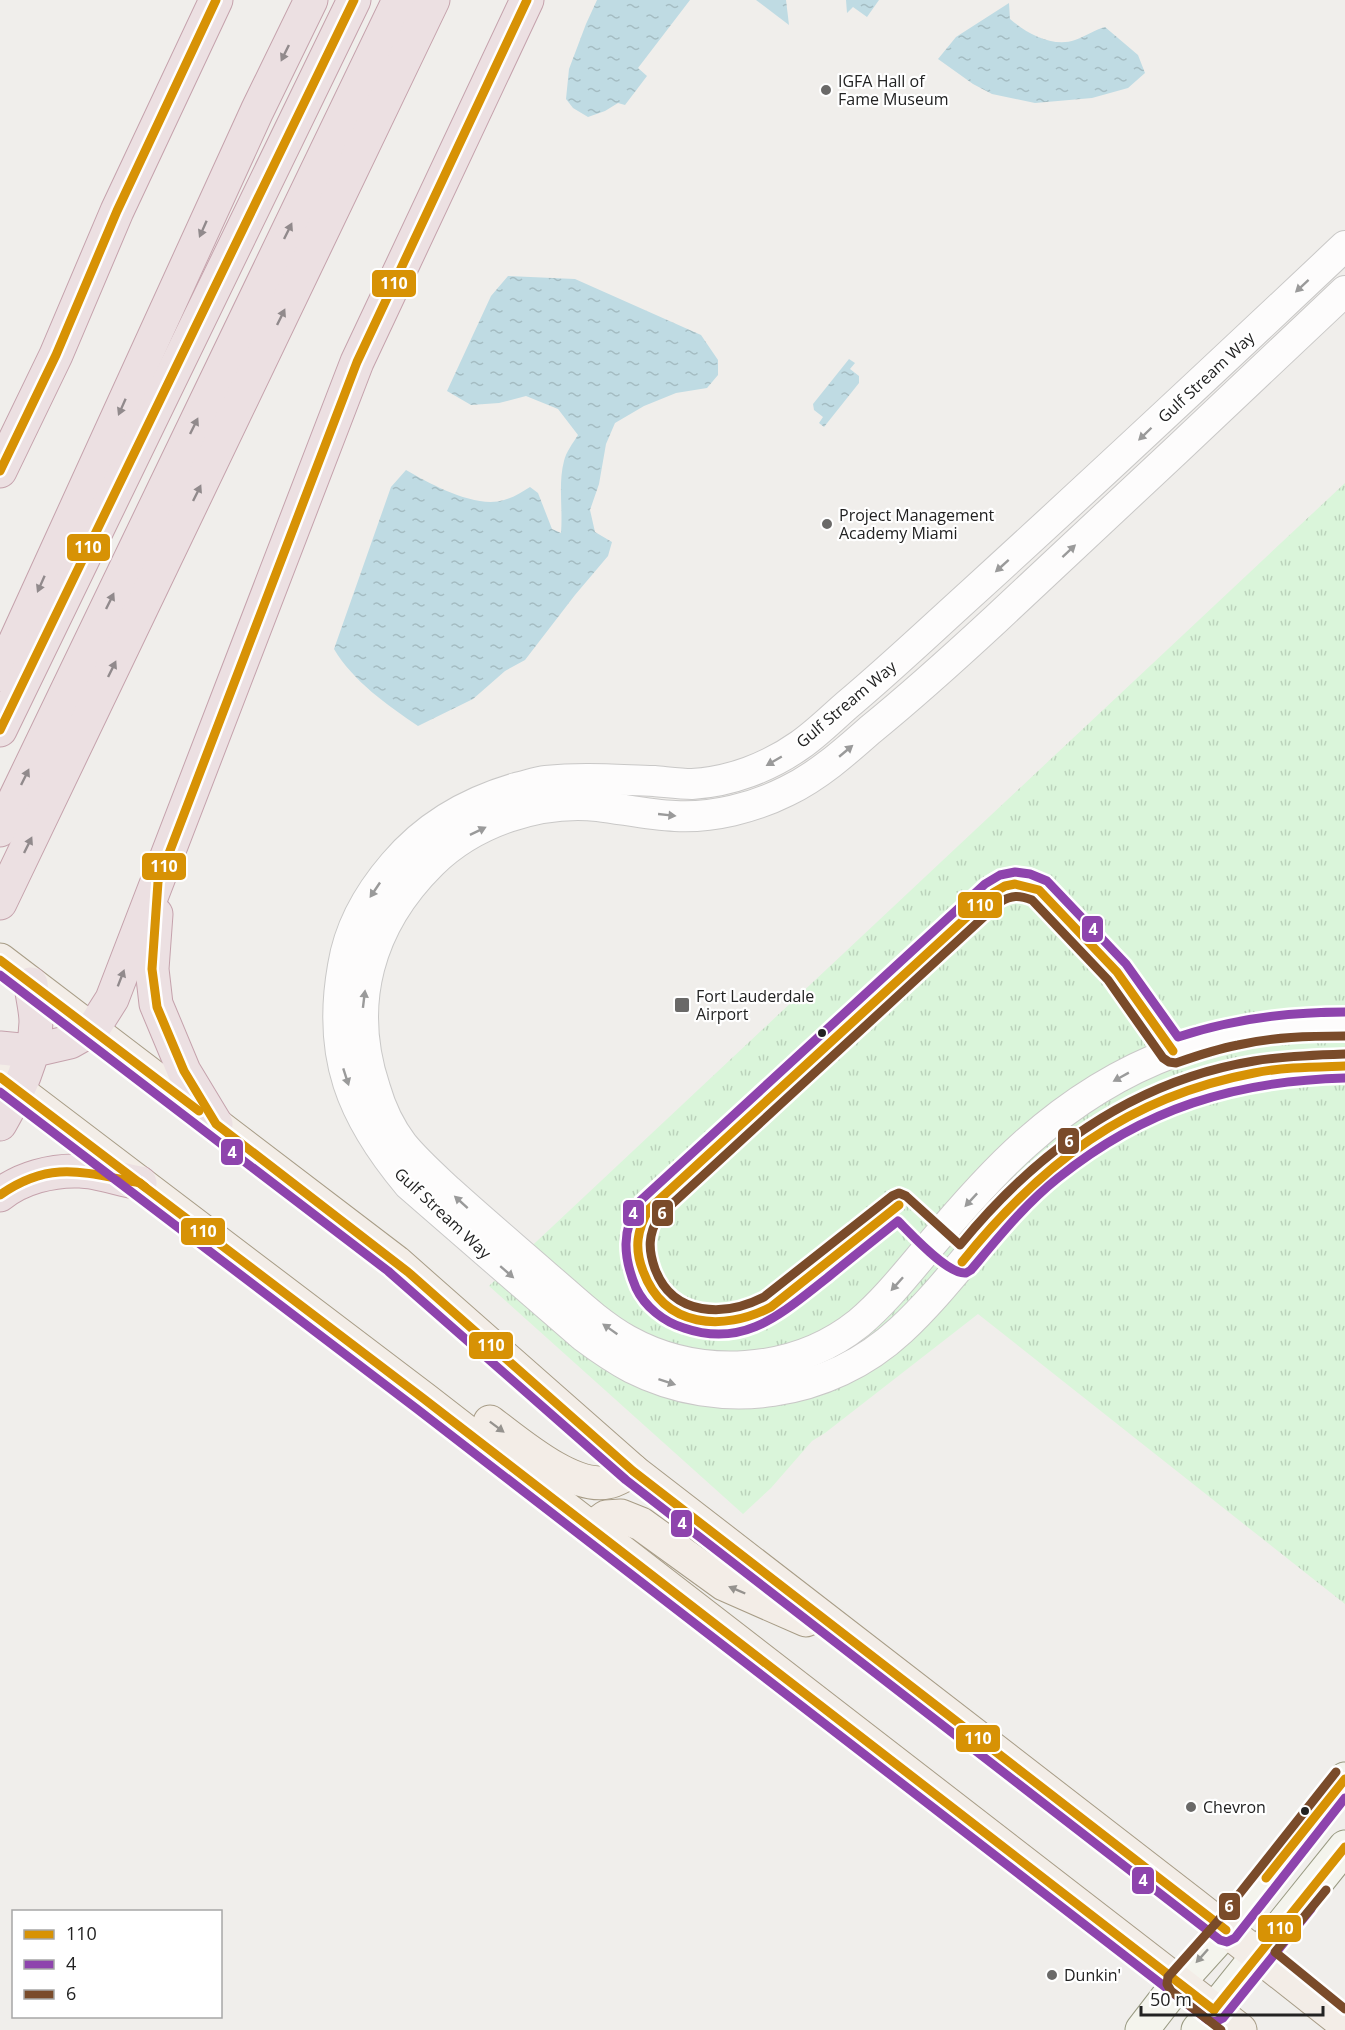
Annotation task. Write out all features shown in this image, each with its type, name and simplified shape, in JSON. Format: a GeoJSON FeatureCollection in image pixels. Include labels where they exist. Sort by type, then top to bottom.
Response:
{"type":"FeatureCollection","features":[{"type":"Feature","properties":{"kind":"highway"},"geometry":{"type":"LineString","coordinates":[[0,471],[56,355],[117,212],[216,0]]}},
{"type":"Feature","properties":{"kind":"highway"},"geometry":{"type":"LineString","coordinates":[[0,675],[257,111],[311,0]]}},
{"type":"Feature","properties":{"kind":"highway"},"geometry":{"type":"LineString","coordinates":[[0,730],[354,0]]}},
{"type":"Feature","properties":{"kind":"highway"},"geometry":{"type":"LineString","coordinates":[[0,830],[399,0]]}},
{"type":"Feature","properties":{"kind":"highway"},"geometry":{"type":"LineString","coordinates":[[1,900],[433,0]]}},
{"type":"Feature","properties":{"kind":"highway"},"geometry":{"type":"LineString","coordinates":[[16,1049],[70,1042],[93,1029],[112,999],[357,362],[527,0]]}},
{"type":"Feature","properties":{"kind":"highway"},"geometry":{"type":"LineString","coordinates":[[158,882],[152,969],[156,1004],[184,1071],[216,1124]]}},
{"type":"Feature","properties":{"kind":"highway"},"geometry":{"type":"LineString","coordinates":[[0,1124],[16,1049],[36,1019],[31,984]]}},
{"type":"Feature","properties":{"kind":"highway"},"geometry":{"type":"LineString","coordinates":[[0,1195],[8,1188],[43,1174],[81,1171],[140,1183]]}},
{"type":"Feature","properties":{"kind":"main road"},"geometry":{"type":"LineString","coordinates":[[0,960],[408,1272],[633,1471],[1258,1954],[1345,2024]]}},
{"type":"Feature","properties":{"kind":"main road"},"geometry":{"type":"LineString","coordinates":[[9,1084],[424,1399],[1179,1982],[1206,2020],[1240,2030]]}},
{"type":"Feature","properties":{"kind":"main road"},"geometry":{"type":"LineString","coordinates":[[424,1399],[470,1407],[544,1462],[582,1481],[607,1483],[633,1471]]}},
{"type":"Feature","properties":{"kind":"main road"},"geometry":{"type":"LineString","coordinates":[[591,1528],[606,1517],[621,1516],[641,1524],[724,1584],[849,1638]]}},
{"type":"Feature","properties":{"kind":"street","name":"Gulf Stream Way"},"geometry":{"type":"LineString","coordinates":[[1345,246],[1110,468],[863,692],[801,744],[766,765],[727,778],[692,784],[598,779],[542,781],[496,794],[448,816],[424,832],[386,874],[365,904],[345,953],[338,1011],[343,1071],[361,1118],[387,1158],[409,1185],[583,1336],[610,1355],[655,1378],[702,1391],[728,1394],[753,1394],[808,1384],[855,1363],[880,1348],[929,1301],[1017,1199],[1053,1167],[1122,1120],[1189,1090],[1229,1078],[1275,1069],[1318,1065],[1345,1066]]}},
{"type":"Feature","properties":{"kind":"street","name":"Gulf Stream Way"},"geometry":{"type":"LineString","coordinates":[[1345,291],[969,644],[883,720],[813,777],[751,807],[716,814],[678,816],[594,805],[555,805],[519,812],[471,834],[444,852],[430,864],[405,893],[378,938],[370,963],[361,1024],[365,1055],[383,1113],[397,1138],[418,1163],[460,1202],[596,1319],[623,1338],[650,1352],[682,1361],[714,1366],[743,1366],[775,1363],[811,1351],[838,1338],[860,1321],[884,1299],[965,1205],[1014,1155],[1062,1114],[1097,1090],[1173,1051],[1222,1036],[1264,1028],[1306,1024],[1345,1024]]}},
{"type":"Feature","properties":{"kind":"street"},"geometry":{"type":"LineString","coordinates":[[1142,2030],[1179,1982],[1226,1930],[1345,1779]]}},
{"type":"Feature","properties":{"kind":"street"},"geometry":{"type":"LineString","coordinates":[[1206,2020],[1345,1847]]}},
{"type":"Feature","properties":{"kind":"green space"},"geometry":{"type":"Polygon","coordinates":[[[1345,483],[1345,1604],[978,1314],[812,1441],[771,1488],[743,1514],[489,1286],[1345,483]]]}},
{"type":"Feature","properties":{"kind":"water"},"geometry":{"type":"Polygon","coordinates":[[[597,0],[690,0],[638,68],[647,76],[625,105],[618,103],[588,117],[573,108],[566,99],[569,69],[597,0]]]}},
{"type":"Feature","properties":{"kind":"water"},"geometry":{"type":"Polygon","coordinates":[[[756,0],[786,0],[789,25],[756,0]]]}},
{"type":"Feature","properties":{"kind":"water"},"geometry":{"type":"Polygon","coordinates":[[[846,0],[879,0],[867,17],[853,7],[847,13],[846,0]]]}},
{"type":"Feature","properties":{"kind":"water"},"geometry":{"type":"Polygon","coordinates":[[[1009,3],[1010,19],[1032,34],[1049,41],[1075,40],[1105,27],[1138,55],[1145,73],[1128,88],[1092,98],[1035,103],[992,94],[973,84],[938,59],[956,37],[1009,3]]]}},
{"type":"Feature","properties":{"kind":"water"},"geometry":{"type":"Polygon","coordinates":[[[508,276],[575,279],[701,335],[718,360],[718,375],[707,388],[676,393],[644,406],[615,423],[606,444],[599,484],[590,510],[595,532],[612,542],[608,556],[525,660],[505,671],[473,699],[418,726],[361,682],[334,649],[391,487],[406,470],[454,494],[480,501],[493,502],[507,499],[530,487],[538,493],[552,529],[561,533],[562,470],[566,454],[578,435],[558,409],[526,396],[499,403],[471,405],[447,391],[491,296],[508,276]]]}},
{"type":"Feature","properties":{"kind":"water"},"geometry":{"type":"Polygon","coordinates":[[[849,359],[855,363],[850,369],[859,376],[859,383],[824,427],[819,423],[823,417],[814,410],[813,404],[849,359]]]}},
{"type":"Feature","properties":{"kind":"transit line","name":"110"},"geometry":{"type":"LineString","coordinates":[[0,471],[56,355],[117,211],[216,0]]}},
{"type":"Feature","properties":{"kind":"transit line","name":"110"},"geometry":{"type":"LineString","coordinates":[[0,730],[354,0]]}},
{"type":"Feature","properties":{"kind":"transit line","name":"110"},"geometry":{"type":"LineString","coordinates":[[527,0],[357,362],[158,882],[152,969],[157,1007],[184,1071],[216,1124],[408,1272],[633,1471],[1226,1930]]}},
{"type":"Feature","properties":{"kind":"transit line","name":"4"},"geometry":{"type":"LineString","coordinates":[[1345,1012],[1302,1013],[1260,1018],[1178,1037],[1126,964],[1047,881],[1030,874],[1015,872],[1000,875],[985,884],[640,1201],[627,1233],[628,1265],[640,1295],[662,1318],[684,1328],[706,1333],[726,1334],[744,1331],[762,1324],[794,1304],[898,1221],[940,1261],[958,1272],[966,1273],[1046,1188],[1091,1154],[1124,1133],[1158,1116],[1229,1093],[1266,1085],[1345,1078]]}},
{"type":"Feature","properties":{"kind":"transit line","name":"110"},"geometry":{"type":"LineString","coordinates":[[899,1205],[771,1307],[734,1320],[715,1322],[697,1320],[680,1314],[665,1304],[653,1290],[638,1255],[639,1232],[649,1209],[993,893],[1005,886],[1015,884],[1039,890],[1117,972],[1173,1051]]}},
{"type":"Feature","properties":{"kind":"transit line","name":"6"},"geometry":{"type":"LineString","coordinates":[[1345,1036],[1264,1040],[1199,1055],[1176,1063],[1169,1062],[1163,1058],[1108,980],[1032,900],[1019,897],[1008,898],[1000,902],[659,1216],[651,1236],[650,1248],[655,1269],[663,1285],[687,1304],[717,1310],[749,1304],[764,1297],[892,1196],[899,1193],[906,1196],[960,1245],[989,1211],[1055,1151],[1128,1103],[1168,1085],[1210,1071],[1254,1061],[1345,1054]]}},
{"type":"Feature","properties":{"kind":"transit line","name":"110"},"geometry":{"type":"LineString","coordinates":[[0,960],[199,1111]]}},
{"type":"Feature","properties":{"kind":"transit line","name":"4"},"geometry":{"type":"LineString","coordinates":[[0,975],[388,1271],[626,1480],[1220,1940],[1227,1942],[1235,1938],[1345,1798]]}},
{"type":"Feature","properties":{"kind":"transit line","name":"110"},"geometry":{"type":"LineString","coordinates":[[962,1262],[1023,1194],[1056,1165],[1090,1140],[1127,1118],[1166,1099],[1208,1084],[1254,1073],[1288,1068],[1345,1066]]}},
{"type":"Feature","properties":{"kind":"transit line","name":"110"},"geometry":{"type":"LineString","coordinates":[[0,1077],[424,1399],[1214,2010]]}},
{"type":"Feature","properties":{"kind":"transit line","name":"4"},"geometry":{"type":"LineString","coordinates":[[0,1092],[417,1409],[1208,2020],[1215,2022],[1223,2018],[1311,1909]]}},
{"type":"Feature","properties":{"kind":"transit line","name":"110"},"geometry":{"type":"LineString","coordinates":[[0,1195],[36,1177],[68,1172],[140,1183],[145,1187]]}},
{"type":"Feature","properties":{"kind":"transit line","name":"6"},"geometry":{"type":"LineString","coordinates":[[1221,2030],[1171,1991],[1167,1984],[1168,1977],[1217,1922],[1336,1772]]}},
{"type":"Feature","properties":{"kind":"transit line","name":"110"},"geometry":{"type":"LineString","coordinates":[[1266,1878],[1345,1779]]}},
{"type":"Feature","properties":{"kind":"transit line","name":"110"},"geometry":{"type":"LineString","coordinates":[[1214,2010],[1345,1847]]}},
{"type":"Feature","properties":{"kind":"transit line","name":"6"},"geometry":{"type":"LineString","coordinates":[[1326,1890],[1275,1952],[1345,2009]]}},
{"type":"Feature","properties":{"kind":"place","name":"IGFA Hall of Fame Museum"},"geometry":{"type":"Point","coordinates":[826,90]}},
{"type":"Feature","properties":{"kind":"place","name":"Project Management Academy Miami"},"geometry":{"type":"Point","coordinates":[827,524]}},
{"type":"Feature","properties":{"kind":"place","name":"Fort Lauderdale Airport"},"geometry":{"type":"Point","coordinates":[682,1005]}},
{"type":"Feature","properties":{"kind":"place","name":"Chevron"},"geometry":{"type":"Point","coordinates":[1191,1807]}},
{"type":"Feature","properties":{"kind":"place","name":"Dunkin'"},"geometry":{"type":"Point","coordinates":[1052,1975]}}]}
